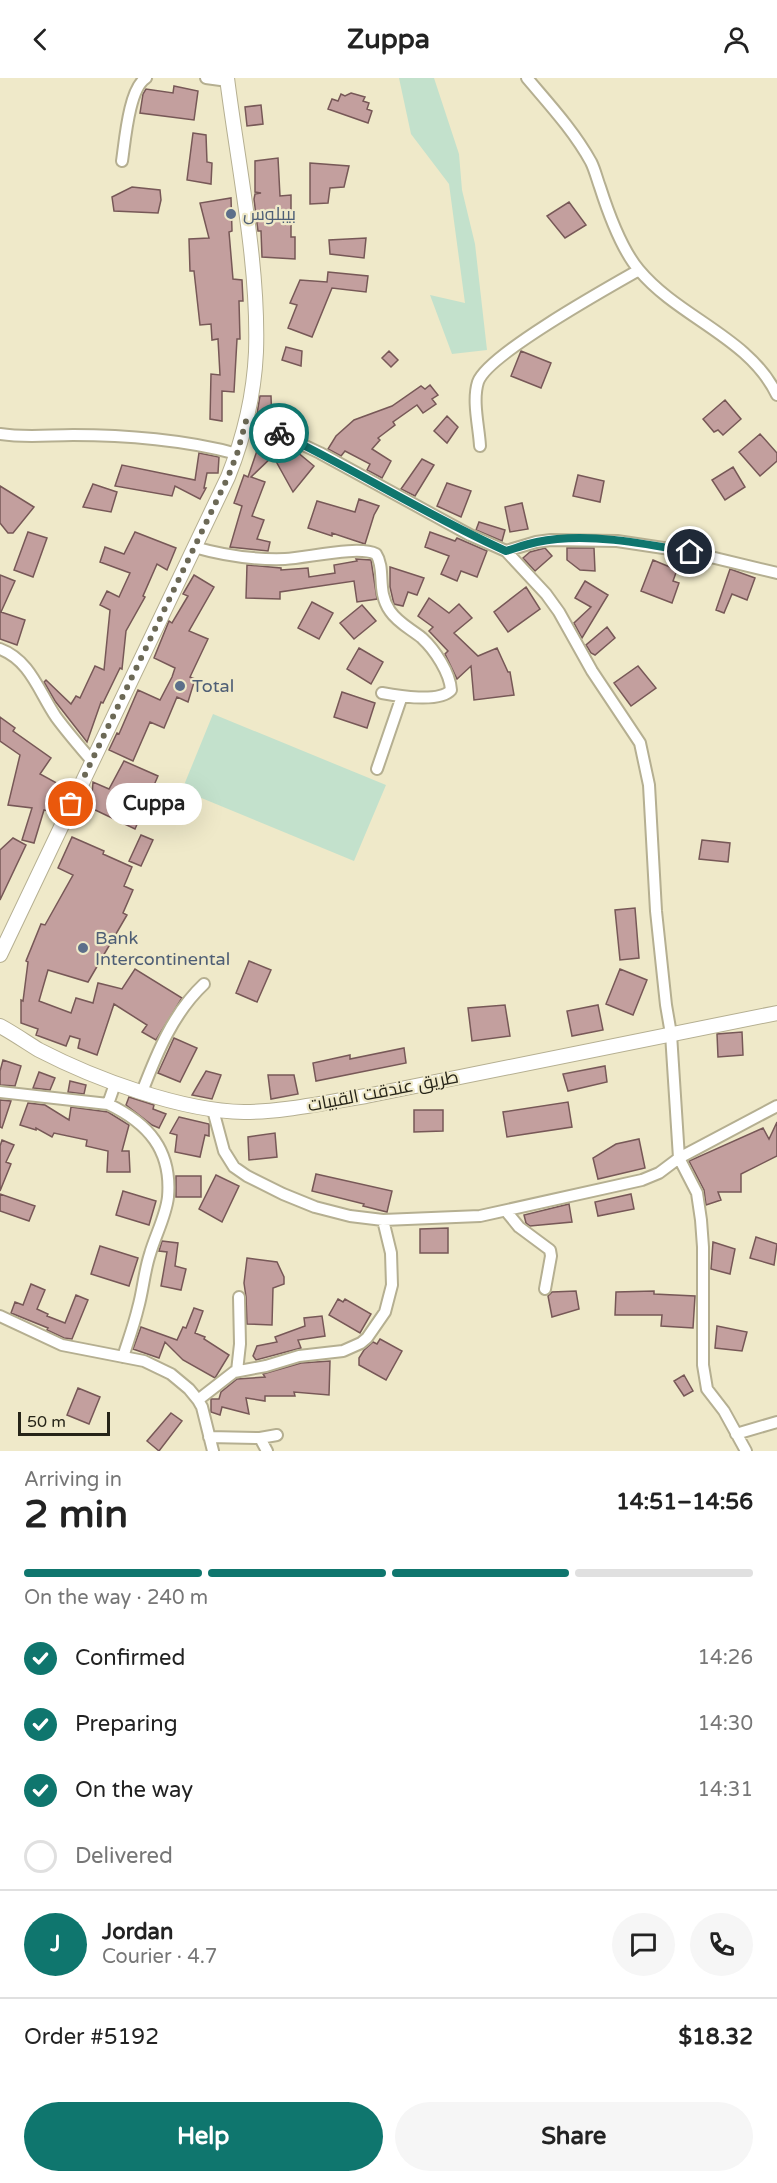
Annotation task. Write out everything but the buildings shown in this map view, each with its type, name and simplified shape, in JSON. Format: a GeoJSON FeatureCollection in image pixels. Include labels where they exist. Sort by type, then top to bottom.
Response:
{"type":"FeatureCollection","features":[{"type":"Feature","properties":{"kind":"main road"},"geometry":{"type":"LineString","coordinates":[[0,955],[237,454],[246,421],[256,353],[255,292],[227,79]]}},
{"type":"Feature","properties":{"kind":"main road","name":"طريق عندقت القبيات"},"geometry":{"type":"LineString","coordinates":[[0,1026],[47,1053],[115,1084],[213,1110],[246,1112],[325,1103],[777,1013]]}},
{"type":"Feature","properties":{"kind":"street"},"geometry":{"type":"LineString","coordinates":[[122,161],[133,97],[141,81],[146,78]]}},
{"type":"Feature","properties":{"kind":"street"},"geometry":{"type":"LineString","coordinates":[[206,78],[227,79]]}},
{"type":"Feature","properties":{"kind":"street"},"geometry":{"type":"LineString","coordinates":[[527,78],[556,112],[591,162],[618,232],[639,270],[694,317],[748,355],[777,394]]}},
{"type":"Feature","properties":{"kind":"street"},"geometry":{"type":"LineString","coordinates":[[480,446],[477,389],[484,372],[502,356],[639,270]]}},
{"type":"Feature","properties":{"kind":"street"},"geometry":{"type":"LineString","coordinates":[[246,421],[320,453],[470,535],[506,551],[546,594],[559,612],[592,671],[640,743],[649,785],[657,911],[671,1034],[679,1158],[697,1193],[701,1220],[703,1365],[706,1384],[746,1451]]}},
{"type":"Feature","properties":{"kind":"street"},"geometry":{"type":"LineString","coordinates":[[0,434],[42,437],[72,435],[113,437],[198,446],[237,454]]}},
{"type":"Feature","properties":{"kind":"street"},"geometry":{"type":"LineString","coordinates":[[506,551],[551,540],[617,541],[690,552],[777,573]]}},
{"type":"Feature","properties":{"kind":"street"},"geometry":{"type":"LineString","coordinates":[[194,547],[225,554],[283,560],[362,550],[376,554],[380,561],[380,586],[386,605],[400,622],[424,640],[439,662],[450,683],[451,690],[443,696],[402,696],[382,693]]}},
{"type":"Feature","properties":{"kind":"street"},"geometry":{"type":"LineString","coordinates":[[0,649],[10,653],[25,667],[56,717],[92,761]]}},
{"type":"Feature","properties":{"kind":"street"},"geometry":{"type":"LineString","coordinates":[[377,769],[402,696]]}},
{"type":"Feature","properties":{"kind":"street"},"geometry":{"type":"LineString","coordinates":[[142,1092],[152,1064],[176,1018],[188,1000],[204,984]]}},
{"type":"Feature","properties":{"kind":"street"},"geometry":{"type":"LineString","coordinates":[[108,1104],[115,1084]]}},
{"type":"Feature","properties":{"kind":"street"},"geometry":{"type":"LineString","coordinates":[[0,1092],[108,1104],[138,1121],[159,1146],[167,1185],[166,1206],[149,1256],[138,1307],[123,1357]]}},
{"type":"Feature","properties":{"kind":"street"},"geometry":{"type":"LineString","coordinates":[[213,1110],[224,1151],[234,1167],[247,1176],[315,1207],[350,1216],[383,1220],[459,1218],[506,1211],[642,1180],[659,1173],[679,1158],[777,1106]]}},
{"type":"Feature","properties":{"kind":"street"},"geometry":{"type":"LineString","coordinates":[[506,1211],[519,1227],[550,1250],[545,1289]]}},
{"type":"Feature","properties":{"kind":"street"},"geometry":{"type":"LineString","coordinates":[[198,1400],[237,1371],[250,1370],[310,1354],[343,1351],[367,1338],[385,1312],[392,1285],[391,1253],[383,1220]]}},
{"type":"Feature","properties":{"kind":"street"},"geometry":{"type":"LineString","coordinates":[[237,1371],[240,1344],[239,1297]]}},
{"type":"Feature","properties":{"kind":"street"},"geometry":{"type":"LineString","coordinates":[[0,1316],[62,1345],[144,1361],[160,1368],[184,1385],[198,1400],[202,1407],[213,1451]]}},
{"type":"Feature","properties":{"kind":"street"},"geometry":{"type":"LineString","coordinates":[[736,1434],[777,1422]]}},
{"type":"Feature","properties":{"kind":"street"},"geometry":{"type":"LineString","coordinates":[[209,1437],[260,1438],[277,1435]]}},
{"type":"Feature","properties":{"kind":"street"},"geometry":{"type":"LineString","coordinates":[[260,1438],[267,1451]]}},
{"type":"Feature","properties":{"kind":"green space"},"geometry":{"type":"Polygon","coordinates":[[[399,78],[434,78],[459,154],[462,190],[475,244],[487,350],[452,354],[430,295],[465,303],[449,184],[411,134],[399,78]]]}},
{"type":"Feature","properties":{"kind":"green space"},"geometry":{"type":"Polygon","coordinates":[[[213,714],[386,785],[354,861],[182,790],[213,714]]]}},
{"type":"Feature","properties":{"kind":"way so far"},"geometry":{"type":"LineString","coordinates":[[71,804],[228,477],[246,421],[279,433]]}},
{"type":"Feature","properties":{"kind":"place","name":"بيبلوس"},"geometry":{"type":"Point","coordinates":[231,214]}},
{"type":"Feature","properties":{"kind":"place","name":"Total"},"geometry":{"type":"Point","coordinates":[180,686]}},
{"type":"Feature","properties":{"kind":"place","name":"Cuppa"},"geometry":{"type":"Point","coordinates":[71,804]}},
{"type":"Feature","properties":{"kind":"place","name":"Bank Intercontinental"},"geometry":{"type":"Point","coordinates":[83,948]}},
{"type":"Feature","properties":{"kind":"route"},"geometry":{"type":"LineString","coordinates":[[279,433],[470,535],[506,551],[551,540],[592,540],[637,543],[690,552]]}}]}
